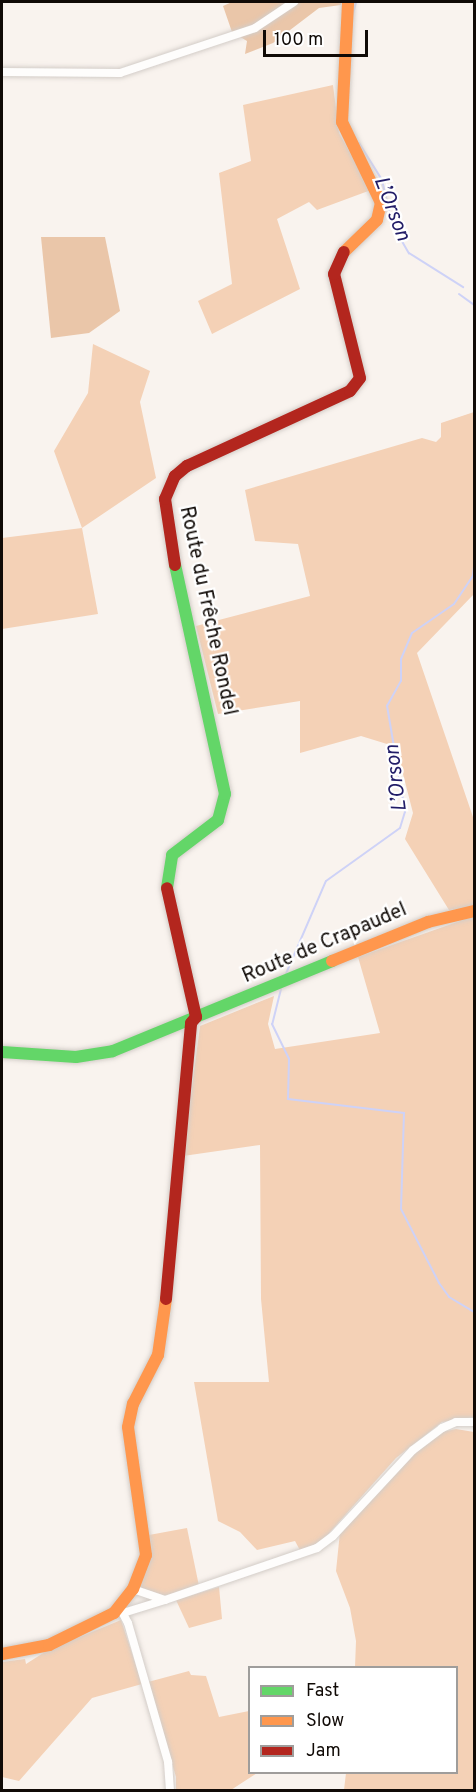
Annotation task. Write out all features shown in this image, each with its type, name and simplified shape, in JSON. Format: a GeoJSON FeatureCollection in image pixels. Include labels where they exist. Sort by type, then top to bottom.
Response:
{"type":"FeatureCollection","features":[{"type":"Feature","properties":{"kind":"street"},"geometry":{"type":"LineString","coordinates":[[2,72],[120,73],[255,28],[294,2]]}},
{"type":"Feature","properties":{"kind":"street","name":"Route du Frêche Rondel"},"geometry":{"type":"LineString","coordinates":[[194,1021],[167,871],[172,855],[218,820],[225,794],[166,526],[165,499],[172,481],[187,466],[350,391],[360,378],[334,274],[344,251],[377,220],[381,203],[342,122],[348,2]]}},
{"type":"Feature","properties":{"kind":"street","name":"Route de Crapaudel"},"geometry":{"type":"LineString","coordinates":[[2,1052],[93,1056],[194,1021],[428,922],[474,911]]}},
{"type":"Feature","properties":{"kind":"street"},"geometry":{"type":"LineString","coordinates":[[170,1791],[168,1762],[122,1610],[143,1566],[146,1544],[128,1448],[128,1427],[135,1398],[158,1355],[164,1326],[177,1163],[194,1021]]}},
{"type":"Feature","properties":{"kind":"street"},"geometry":{"type":"LineString","coordinates":[[2,1654],[49,1645],[122,1610],[165,1600],[317,1548],[333,1536],[413,1450],[442,1428],[456,1422],[474,1422]]}},
{"type":"Feature","properties":{"kind":"street"},"geometry":{"type":"LineString","coordinates":[[133,1589],[165,1600]]}},
{"type":"Feature","properties":{"kind":"shaded area"},"geometry":{"type":"Polygon","coordinates":[[[232,2],[342,2],[341,5],[319,8],[273,43],[245,54],[247,41],[232,32],[223,6],[232,2]]]}},
{"type":"Feature","properties":{"kind":"shaded area"},"geometry":{"type":"Polygon","coordinates":[[[333,85],[339,133],[371,190],[317,210],[309,202],[277,219],[300,289],[212,334],[198,301],[232,284],[219,173],[251,161],[243,105],[333,85]]]}},
{"type":"Feature","properties":{"kind":"shaded area"},"geometry":{"type":"Polygon","coordinates":[[[41,237],[105,237],[120,311],[89,333],[51,338],[41,237]]]}},
{"type":"Feature","properties":{"kind":"shaded area"},"geometry":{"type":"Polygon","coordinates":[[[93,344],[150,371],[140,402],[156,478],[82,528],[54,451],[88,393],[93,344]]]}},
{"type":"Feature","properties":{"kind":"shaded area"},"geometry":{"type":"Polygon","coordinates":[[[474,412],[474,594],[417,653],[474,820],[474,907],[449,910],[405,839],[413,813],[403,774],[387,744],[361,736],[300,753],[300,701],[218,714],[196,626],[310,596],[298,544],[255,541],[245,490],[422,438],[436,442],[441,437],[441,423],[474,412]]]}},
{"type":"Feature","properties":{"kind":"shaded area"},"geometry":{"type":"Polygon","coordinates":[[[82,528],[98,614],[2,629],[2,538],[82,528]]]}},
{"type":"Feature","properties":{"kind":"shaded area"},"geometry":{"type":"Polygon","coordinates":[[[474,916],[474,1417],[442,1422],[396,1458],[322,1541],[301,1552],[295,1541],[257,1550],[240,1532],[218,1521],[194,1382],[269,1382],[261,1299],[260,1145],[183,1156],[200,1026],[274,996],[268,1024],[275,1049],[380,1033],[358,957],[474,916]]]}},
{"type":"Feature","properties":{"kind":"shaded area"},"geometry":{"type":"Polygon","coordinates":[[[456,1429],[474,1432],[474,1790],[344,1790],[346,1774],[458,1774],[458,1666],[355,1666],[356,1641],[350,1608],[336,1571],[340,1532],[414,1453],[442,1432],[456,1429]]]}},
{"type":"Feature","properties":{"kind":"shaded area"},"geometry":{"type":"Polygon","coordinates":[[[187,1528],[199,1586],[167,1597],[139,1587],[149,1535],[187,1528]]]}},
{"type":"Feature","properties":{"kind":"shaded area"},"geometry":{"type":"Polygon","coordinates":[[[219,1587],[222,1619],[189,1628],[176,1600],[219,1587]]]}},
{"type":"Feature","properties":{"kind":"shaded area"},"geometry":{"type":"Polygon","coordinates":[[[121,1620],[142,1684],[92,1698],[19,1781],[2,1777],[2,1662],[25,1659],[26,1664],[48,1650],[121,1620]]]}},
{"type":"Feature","properties":{"kind":"shaded area"},"geometry":{"type":"Polygon","coordinates":[[[189,1671],[191,1675],[206,1676],[219,1717],[248,1711],[248,1774],[255,1774],[231,1790],[176,1790],[176,1777],[148,1682],[189,1671]]]}},
{"type":"Feature","properties":{"kind":"waterway","name":"L’Orson"},"geometry":{"type":"LineString","coordinates":[[351,21],[356,2]]}},
{"type":"Feature","properties":{"kind":"waterway","name":"L’Orson"},"geometry":{"type":"LineString","coordinates":[[359,143],[382,180],[392,224],[409,253],[463,287]]}},
{"type":"Feature","properties":{"kind":"waterway","name":"L’Orson"},"geometry":{"type":"LineString","coordinates":[[459,294],[474,305]]}},
{"type":"Feature","properties":{"kind":"waterway","name":"L’Orson"},"geometry":{"type":"LineString","coordinates":[[285,976],[326,881],[400,828],[405,812],[387,706],[401,681],[401,659],[412,633],[454,604],[473,576],[474,566]]}},
{"type":"Feature","properties":{"kind":"waterway","name":"L’Orson"},"geometry":{"type":"LineString","coordinates":[[281,989],[272,1024],[289,1059],[288,1099],[404,1113],[401,1209],[439,1283],[449,1297],[474,1312]]}},
{"type":"Feature","properties":{"kind":"traffic: fast"},"geometry":{"type":"LineString","coordinates":[[167,888],[172,855],[218,820],[225,794],[175,565]]}},
{"type":"Feature","properties":{"kind":"traffic: fast"},"geometry":{"type":"LineString","coordinates":[[2,1052],[76,1057],[113,1051],[332,961]]}},
{"type":"Feature","properties":{"kind":"traffic: slow"},"geometry":{"type":"LineString","coordinates":[[344,252],[377,220],[381,203],[342,122],[348,2]]}},
{"type":"Feature","properties":{"kind":"traffic: slow"},"geometry":{"type":"LineString","coordinates":[[332,961],[428,922],[474,911]]}},
{"type":"Feature","properties":{"kind":"traffic: slow"},"geometry":{"type":"LineString","coordinates":[[2,1654],[49,1645],[114,1613],[133,1589],[146,1555],[128,1427],[133,1404],[158,1355],[166,1299]]}},
{"type":"Feature","properties":{"kind":"traffic: jam"},"geometry":{"type":"LineString","coordinates":[[175,565],[165,499],[175,476],[187,466],[350,391],[360,378],[334,274],[344,252]]}},
{"type":"Feature","properties":{"kind":"traffic: jam"},"geometry":{"type":"LineString","coordinates":[[166,1299],[191,1023],[196,1017],[167,888]]}}]}
